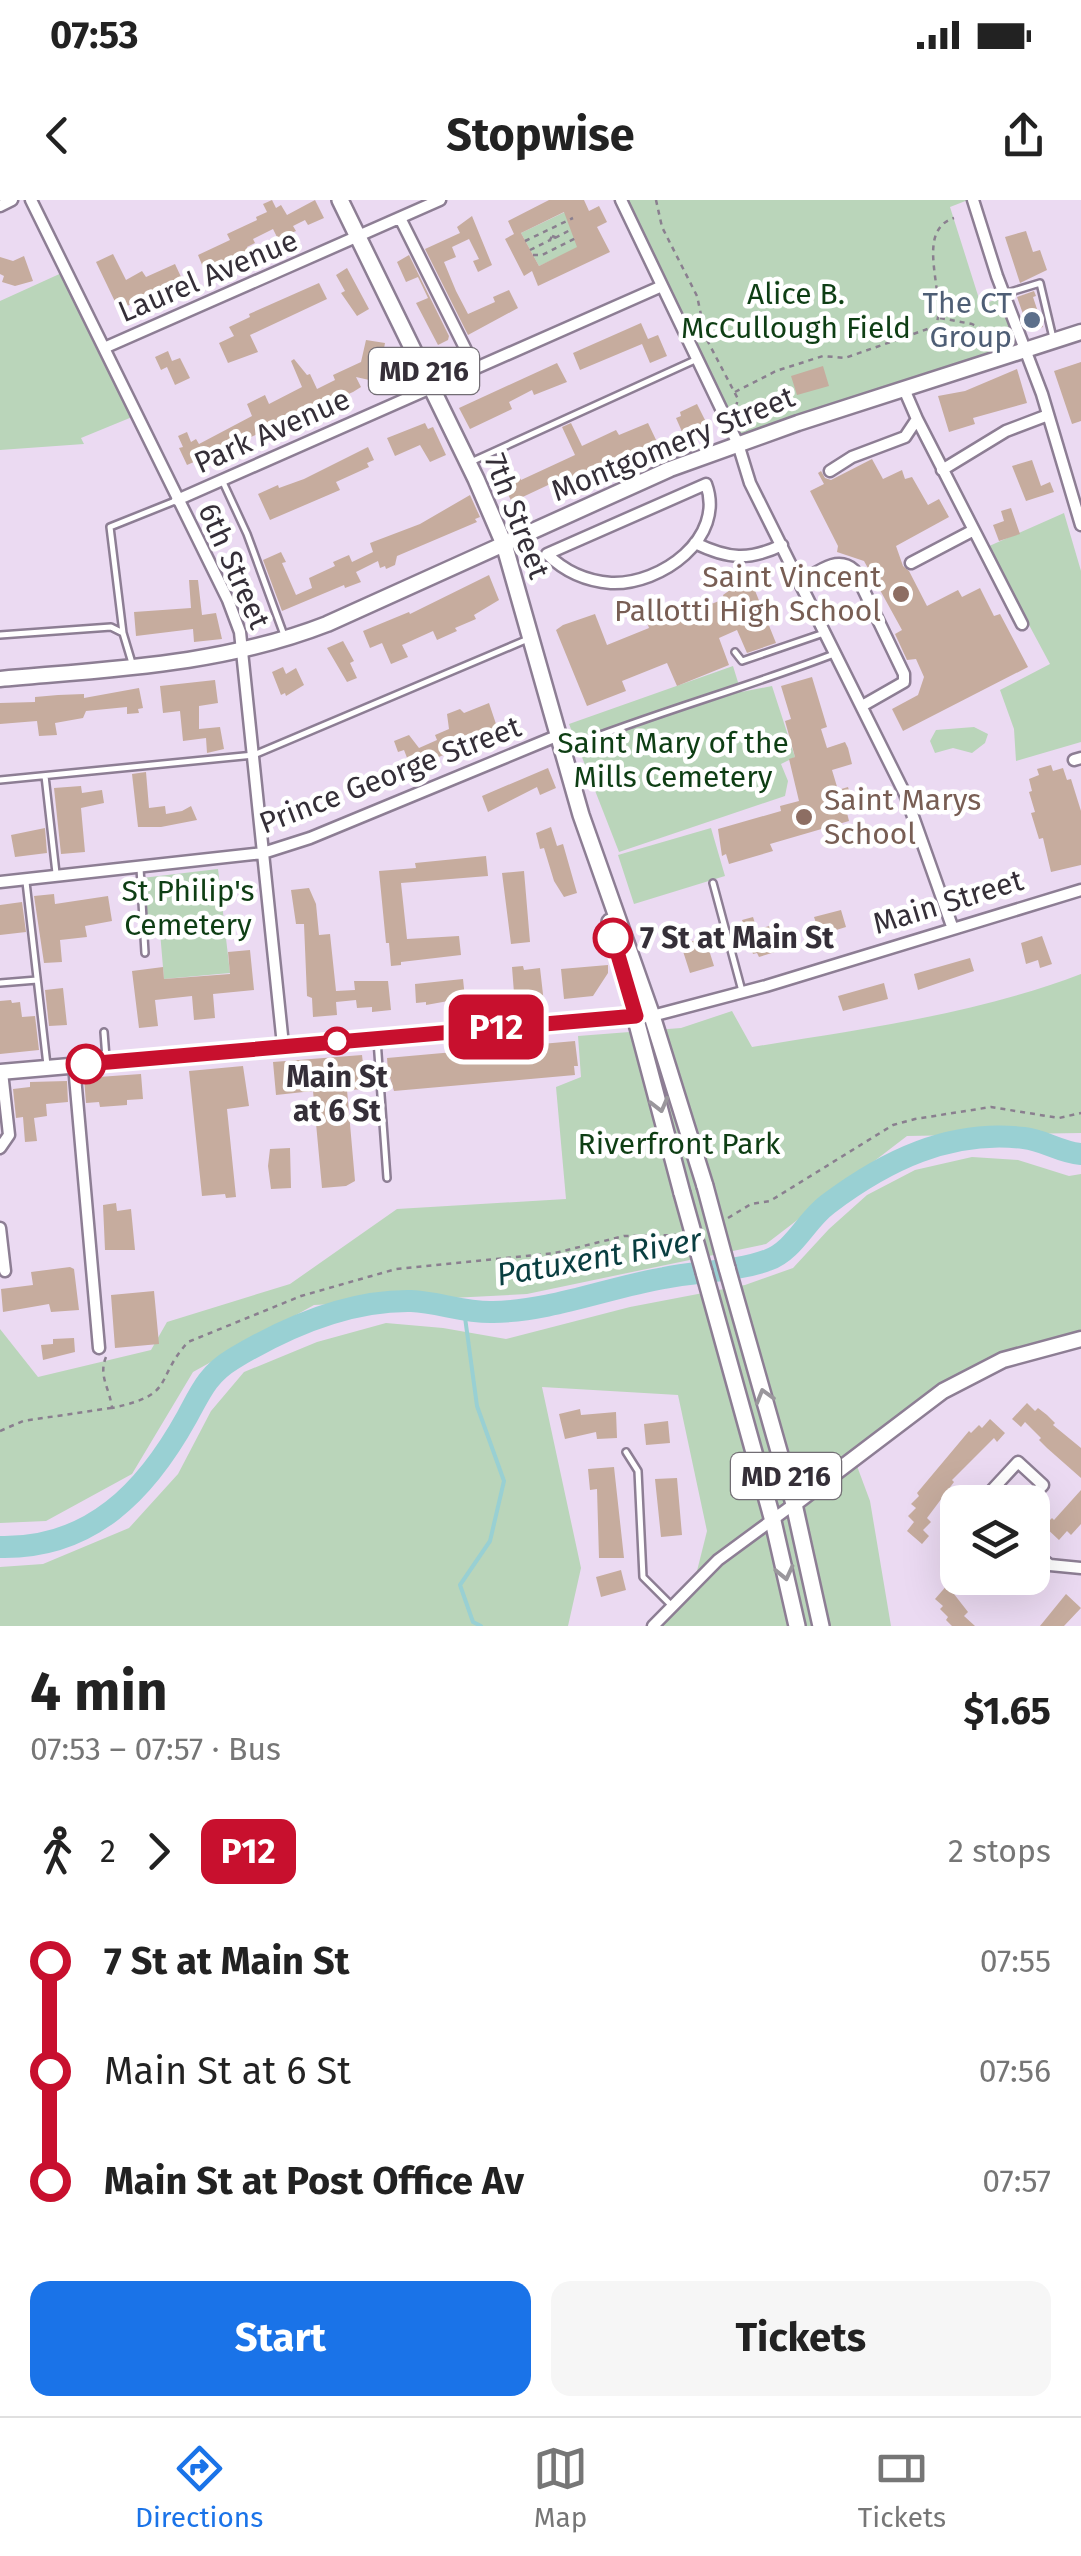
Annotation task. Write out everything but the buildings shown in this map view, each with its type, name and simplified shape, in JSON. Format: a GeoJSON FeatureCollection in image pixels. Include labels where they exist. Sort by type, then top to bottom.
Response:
{"type":"FeatureCollection","features":[{"type":"Feature","properties":{"kind":"main road","name":"7th Street"},"geometry":{"type":"LineString","coordinates":[[340,200],[504,544],[644,1016],[705,1186],[794,1504]]}},
{"type":"Feature","properties":{"kind":"main road","name":"7th Street"},"geometry":{"type":"LineString","coordinates":[[644,1016],[682,1193],[773,1520]]}},
{"type":"Feature","properties":{"kind":"main road","name":"MD 216"},"geometry":{"type":"LineString","coordinates":[[794,1504],[822,1626]]}},
{"type":"Feature","properties":{"kind":"main road","name":"MD 216"},"geometry":{"type":"LineString","coordinates":[[773,1520],[797,1626]]}},
{"type":"Feature","properties":{"kind":"street"},"geometry":{"type":"LineString","coordinates":[[0,206],[12,200]]}},
{"type":"Feature","properties":{"kind":"street","name":"6th Street"},"geometry":{"type":"LineString","coordinates":[[31,200],[228,600],[245,651],[283,1045]]}},
{"type":"Feature","properties":{"kind":"street","name":"Laurel Avenue"},"geometry":{"type":"LineString","coordinates":[[104,348],[440,200]]}},
{"type":"Feature","properties":{"kind":"street"},"geometry":{"type":"LineString","coordinates":[[620,200],[730,426],[750,483],[827,632],[912,811],[953,929]]}},
{"type":"Feature","properties":{"kind":"street"},"geometry":{"type":"LineString","coordinates":[[973,200],[1048,415],[1081,525]]}},
{"type":"Feature","properties":{"kind":"street"},"geometry":{"type":"LineString","coordinates":[[400,218],[475,368]]}},
{"type":"Feature","properties":{"kind":"street","name":"Park Avenue"},"geometry":{"type":"LineString","coordinates":[[177,500],[662,286]]}},
{"type":"Feature","properties":{"kind":"street","name":"Montgomery Street"},"geometry":{"type":"LineString","coordinates":[[0,679],[245,651],[285,640],[670,469],[1081,332]]}},
{"type":"Feature","properties":{"kind":"street"},"geometry":{"type":"LineString","coordinates":[[904,389],[1022,624]]}},
{"type":"Feature","properties":{"kind":"street"},"geometry":{"type":"LineString","coordinates":[[942,470],[1006,432],[1048,415]]}},
{"type":"Feature","properties":{"kind":"street"},"geometry":{"type":"LineString","coordinates":[[830,471],[852,457],[904,437],[917,419]]}},
{"type":"Feature","properties":{"kind":"street"},"geometry":{"type":"LineString","coordinates":[[706,484],[709,516],[695,543],[682,557],[652,574],[612,583],[572,574],[546,554],[706,484]]}},
{"type":"Feature","properties":{"kind":"street"},"geometry":{"type":"LineString","coordinates":[[911,563],[972,531]]}},
{"type":"Feature","properties":{"kind":"street"},"geometry":{"type":"LineString","coordinates":[[695,543],[714,553],[741,559],[782,545]]}},
{"type":"Feature","properties":{"kind":"street"},"geometry":{"type":"LineString","coordinates":[[801,582],[837,563],[845,563],[854,570],[904,674],[904,682],[862,706]]}},
{"type":"Feature","properties":{"kind":"street","name":"Prince George Street"},"geometry":{"type":"LineString","coordinates":[[0,882],[263,853],[561,742]]}},
{"type":"Feature","properties":{"kind":"street","name":"Main Street"},"geometry":{"type":"LineString","coordinates":[[1,1072],[644,1016],[742,992],[1081,890]]}},
{"type":"Feature","properties":{"kind":"street"},"geometry":{"type":"LineString","coordinates":[[74,1065],[104,1351]]}},
{"type":"Feature","properties":{"kind":"street"},"geometry":{"type":"LineString","coordinates":[[0,1148],[8,1135],[1,1072]]}},
{"type":"Feature","properties":{"kind":"street"},"geometry":{"type":"LineString","coordinates":[[0,1228],[5,1272]]}},
{"type":"Feature","properties":{"kind":"street"},"geometry":{"type":"LineString","coordinates":[[653,1626],[718,1560],[943,1390],[1004,1360],[1081,1340]]}},
{"type":"Feature","properties":{"kind":"street"},"geometry":{"type":"LineString","coordinates":[[997,1485],[1018,1462],[1043,1485]]}},
{"type":"Feature","properties":{"kind":"street"},"geometry":{"type":"LineString","coordinates":[[1050,1565],[1081,1568]]}},
{"type":"Feature","properties":{"kind":"lane"},"geometry":{"type":"LineString","coordinates":[[1004,294],[1040,283],[1053,341]]}},
{"type":"Feature","properties":{"kind":"lane"},"geometry":{"type":"LineString","coordinates":[[468,463],[697,359]]}},
{"type":"Feature","properties":{"kind":"lane"},"geometry":{"type":"LineString","coordinates":[[222,480],[247,534],[285,640]]}},
{"type":"Feature","properties":{"kind":"lane"},"geometry":{"type":"LineString","coordinates":[[133,666],[124,633],[110,527],[177,500]]}},
{"type":"Feature","properties":{"kind":"lane"},"geometry":{"type":"LineString","coordinates":[[0,635],[111,627],[124,633]]}},
{"type":"Feature","properties":{"kind":"lane"},"geometry":{"type":"LineString","coordinates":[[735,652],[742,661],[827,632]]}},
{"type":"Feature","properties":{"kind":"lane"},"geometry":{"type":"LineString","coordinates":[[0,780],[254,756],[531,638]]}},
{"type":"Feature","properties":{"kind":"lane"},"geometry":{"type":"LineString","coordinates":[[561,742],[764,681],[837,653]]}},
{"type":"Feature","properties":{"kind":"lane"},"geometry":{"type":"LineString","coordinates":[[46,776],[56,876]]}},
{"type":"Feature","properties":{"kind":"lane"},"geometry":{"type":"LineString","coordinates":[[140,868],[145,953]]}},
{"type":"Feature","properties":{"kind":"lane"},"geometry":{"type":"LineString","coordinates":[[26,879],[47,1068]]}},
{"type":"Feature","properties":{"kind":"lane"},"geometry":{"type":"LineString","coordinates":[[713,883],[742,992]]}},
{"type":"Feature","properties":{"kind":"lane"},"geometry":{"type":"LineString","coordinates":[[0,983],[37,980]]}},
{"type":"Feature","properties":{"kind":"lane"},"geometry":{"type":"LineString","coordinates":[[104,1032],[106,1062]]}},
{"type":"Feature","properties":{"kind":"lane"},"geometry":{"type":"LineString","coordinates":[[377,1037],[388,1178]]}},
{"type":"Feature","properties":{"kind":"lane"},"geometry":{"type":"LineString","coordinates":[[626,1452],[638,1471],[643,1577],[672,1606]]}},
{"type":"Feature","properties":{"kind":"path"},"geometry":{"type":"LineString","coordinates":[[656,200],[662,227],[697,296],[706,338],[738,400],[730,426]]}},
{"type":"Feature","properties":{"kind":"path"},"geometry":{"type":"LineString","coordinates":[[525,241],[573,218]]}},
{"type":"Feature","properties":{"kind":"path"},"geometry":{"type":"LineString","coordinates":[[734,392],[776,371],[823,356],[845,358],[936,326],[939,317],[932,252],[936,233],[944,221],[954,218]]}},
{"type":"Feature","properties":{"kind":"path"},"geometry":{"type":"LineString","coordinates":[[572,229],[531,252],[542,255],[576,238]]}},
{"type":"Feature","properties":{"kind":"path"},"geometry":{"type":"LineString","coordinates":[[548,230],[557,247]]}},
{"type":"Feature","properties":{"kind":"path"},"geometry":{"type":"LineString","coordinates":[[939,317],[972,324],[1005,340]]}},
{"type":"Feature","properties":{"kind":"path"},"geometry":{"type":"LineString","coordinates":[[714,1223],[742,1212],[751,1204],[770,1201],[893,1125],[991,1107],[1059,1118],[1081,1113]]}},
{"type":"Feature","properties":{"kind":"path"},"geometry":{"type":"LineString","coordinates":[[0,1430],[23,1421],[112,1408],[150,1397],[162,1387],[188,1342],[334,1284],[396,1269],[556,1253],[624,1236],[680,1235]]}},
{"type":"Feature","properties":{"kind":"path"},"geometry":{"type":"LineString","coordinates":[[104,1351],[104,1382],[112,1408]]}},
{"type":"Feature","properties":{"kind":"green space","name":"Alice B. McCullough Field"},"geometry":{"type":"Polygon","coordinates":[[[621,200],[968,200],[950,207],[981,305],[1005,296],[1025,350],[738,444],[621,200]]]}},
{"type":"Feature","properties":{"kind":"green space"},"geometry":{"type":"Polygon","coordinates":[[[569,210],[578,248],[539,266],[521,233],[569,210]]]}},
{"type":"Feature","properties":{"kind":"green space"},"geometry":{"type":"Polygon","coordinates":[[[66,271],[137,415],[81,438],[84,444],[0,450],[0,301],[66,271]]]}},
{"type":"Feature","properties":{"kind":"green space"},"geometry":{"type":"Polygon","coordinates":[[[1064,513],[1081,571],[1081,742],[1016,761],[1014,729],[1000,690],[1050,664],[987,547],[1064,513]]]}},
{"type":"Feature","properties":{"kind":"green space","name":"Saint Mary of the Mills Cemetery"},"geometry":{"type":"Polygon","coordinates":[[[733,666],[741,692],[772,686],[795,757],[781,764],[788,781],[785,796],[619,852],[569,724],[733,666]]]}},
{"type":"Feature","properties":{"kind":"green space"},"geometry":{"type":"Polygon","coordinates":[[[974,727],[988,734],[985,743],[972,753],[953,748],[935,753],[930,741],[936,730],[974,727]]]}},
{"type":"Feature","properties":{"kind":"green space"},"geometry":{"type":"Polygon","coordinates":[[[711,828],[725,876],[634,904],[618,855],[711,828]]]}},
{"type":"Feature","properties":{"kind":"green space","name":"St Philip's Cemetery"},"geometry":{"type":"Polygon","coordinates":[[[218,869],[230,973],[164,979],[160,932],[148,933],[142,878],[218,869]]]}},
{"type":"Feature","properties":{"kind":"green space","name":"Riverfront Park"},"geometry":{"type":"Polygon","coordinates":[[[1081,974],[1081,1133],[907,1136],[766,1244],[527,1294],[314,1305],[193,1372],[132,1474],[46,1521],[0,1523],[0,1329],[38,1377],[151,1350],[167,1322],[290,1284],[397,1209],[566,1199],[556,1087],[581,1077],[578,1036],[681,1028],[732,1011],[752,1047],[960,1010],[1081,974]]]}},
{"type":"Feature","properties":{"kind":"green space"},"geometry":{"type":"Polygon","coordinates":[[[972,1157],[1018,1160],[1069,1176],[1081,1174],[1081,1340],[973,1374],[854,1458],[870,1501],[891,1626],[653,1626],[694,1583],[707,1531],[678,1395],[542,1387],[581,1568],[568,1626],[0,1626],[0,1567],[43,1564],[129,1528],[178,1474],[211,1411],[244,1372],[317,1342],[386,1323],[506,1339],[630,1307],[745,1285],[793,1268],[867,1195],[915,1170],[972,1157]]]}},
{"type":"Feature","properties":{"kind":"waterway","name":"Patuxent River"},"geometry":{"type":"LineString","coordinates":[[0,1547],[62,1538],[112,1510],[153,1469],[217,1371],[253,1347],[318,1318],[364,1305],[411,1301],[483,1312],[515,1311],[643,1282],[743,1267],[777,1256],[828,1204],[872,1174],[920,1151],[970,1138],[997,1136],[1031,1139],[1081,1154]]}},
{"type":"Feature","properties":{"kind":"waterway"},"geometry":{"type":"LineString","coordinates":[[464,1310],[477,1406],[504,1481],[490,1541],[460,1585],[473,1622],[481,1626]]}},
{"type":"Feature","properties":{"kind":"bus line","name":"P12"},"geometry":{"type":"LineString","coordinates":[[86,1064],[636,1016],[613,938]]}},
{"type":"Feature","properties":{"kind":"place","name":"The CT Group"},"geometry":{"type":"Point","coordinates":[1032,320]}},
{"type":"Feature","properties":{"kind":"place","name":"Saint Vincent Pallotti High School"},"geometry":{"type":"Point","coordinates":[901,594]}},
{"type":"Feature","properties":{"kind":"place","name":"Saint Marys School"},"geometry":{"type":"Point","coordinates":[804,817]}},
{"type":"Feature","properties":{"kind":"place","name":"7 St at Main St"},"geometry":{"type":"Point","coordinates":[613,938]}},
{"type":"Feature","properties":{"kind":"place","name":"Main St at 6 St"},"geometry":{"type":"Point","coordinates":[337,1041]}}]}
